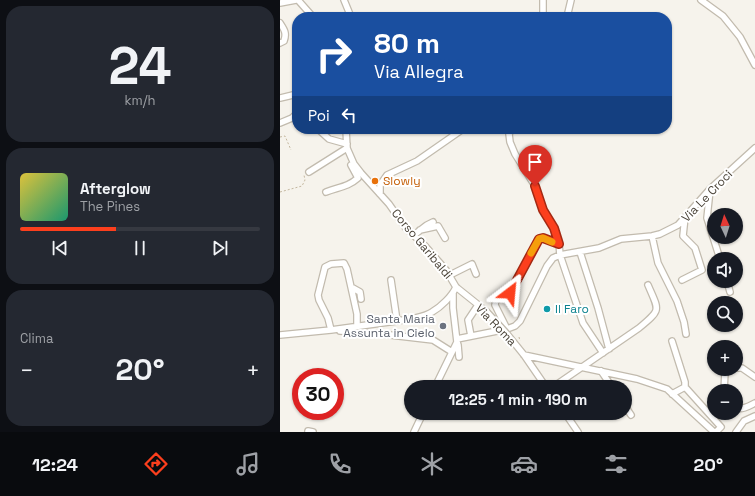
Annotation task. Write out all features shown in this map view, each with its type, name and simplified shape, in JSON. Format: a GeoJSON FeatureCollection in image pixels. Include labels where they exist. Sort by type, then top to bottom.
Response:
{"type":"FeatureCollection","features":[{"type":"Feature","properties":{"kind":"street"},"geometry":{"type":"LineString","coordinates":[[280,2],[297,0],[308,12]]}},
{"type":"Feature","properties":{"kind":"street"},"geometry":{"type":"LineString","coordinates":[[344,0],[348,12]]}},
{"type":"Feature","properties":{"kind":"street"},"geometry":{"type":"LineString","coordinates":[[543,0],[543,12]]}},
{"type":"Feature","properties":{"kind":"street"},"geometry":{"type":"LineString","coordinates":[[567,12],[571,0]]}},
{"type":"Feature","properties":{"kind":"street"},"geometry":{"type":"LineString","coordinates":[[701,0],[723,16],[740,37],[755,65]]}},
{"type":"Feature","properties":{"kind":"street"},"geometry":{"type":"LineString","coordinates":[[280,23],[286,35],[284,41],[280,43]]}},
{"type":"Feature","properties":{"kind":"street"},"geometry":{"type":"LineString","coordinates":[[280,98],[292,95]]}},
{"type":"Feature","properties":{"kind":"street"},"geometry":{"type":"LineString","coordinates":[[280,123],[292,118]]}},
{"type":"Feature","properties":{"kind":"street"},"geometry":{"type":"LineString","coordinates":[[324,134],[329,139],[347,146]]}},
{"type":"Feature","properties":{"kind":"street"},"geometry":{"type":"LineString","coordinates":[[326,192],[340,187],[346,187],[358,178],[352,165],[347,146],[346,134]]}},
{"type":"Feature","properties":{"kind":"street"},"geometry":{"type":"LineString","coordinates":[[380,194],[380,185],[387,175],[417,161],[457,134]]}},
{"type":"Feature","properties":{"kind":"street"},"geometry":{"type":"LineString","coordinates":[[508,134],[515,154],[535,186],[543,210],[554,228],[559,244],[560,255],[583,323],[603,353]]}},
{"type":"Feature","properties":{"kind":"street"},"geometry":{"type":"LineString","coordinates":[[306,173],[340,155],[347,146]]}},
{"type":"Feature","properties":{"kind":"street","name":"Via Le Croci"},"geometry":{"type":"LineString","coordinates":[[560,255],[598,248],[621,239],[660,234],[678,225],[710,189],[755,148]]}},
{"type":"Feature","properties":{"kind":"street","name":"Corso Garibaldi"},"geometry":{"type":"LineString","coordinates":[[352,165],[380,194],[405,227],[425,246],[450,275],[456,287]]}},
{"type":"Feature","properties":{"kind":"street"},"geometry":{"type":"LineString","coordinates":[[710,189],[707,218],[718,252]]}},
{"type":"Feature","properties":{"kind":"street"},"geometry":{"type":"LineString","coordinates":[[682,280],[702,270],[695,248],[682,236],[685,217]]}},
{"type":"Feature","properties":{"kind":"street"},"geometry":{"type":"LineString","coordinates":[[414,235],[433,222]]}},
{"type":"Feature","properties":{"kind":"street"},"geometry":{"type":"LineString","coordinates":[[420,230],[438,226],[445,238]]}},
{"type":"Feature","properties":{"kind":"street"},"geometry":{"type":"LineString","coordinates":[[652,236],[658,263],[677,301],[684,322],[686,334]]}},
{"type":"Feature","properties":{"kind":"street"},"geometry":{"type":"LineString","coordinates":[[507,331],[495,305],[496,300],[512,291],[539,239],[543,238],[559,244]]}},
{"type":"Feature","properties":{"kind":"street"},"geometry":{"type":"LineString","coordinates":[[580,252],[598,308],[609,349]]}},
{"type":"Feature","properties":{"kind":"street"},"geometry":{"type":"LineString","coordinates":[[457,340],[471,336],[507,331],[515,326],[520,321],[548,266],[554,258],[560,255]]}},
{"type":"Feature","properties":{"kind":"street"},"geometry":{"type":"LineString","coordinates":[[333,330],[318,295],[325,267],[331,264],[344,263],[347,269],[357,314],[357,326]]}},
{"type":"Feature","properties":{"kind":"street"},"geometry":{"type":"LineString","coordinates":[[450,275],[472,264],[476,274]]}},
{"type":"Feature","properties":{"kind":"street"},"geometry":{"type":"LineString","coordinates":[[391,280],[397,321]]}},
{"type":"Feature","properties":{"kind":"street"},"geometry":{"type":"LineString","coordinates":[[563,380],[639,328],[656,312],[657,306],[648,285]]}},
{"type":"Feature","properties":{"kind":"street"},"geometry":{"type":"LineString","coordinates":[[351,287],[360,292],[361,299]]}},
{"type":"Feature","properties":{"kind":"street"},"geometry":{"type":"LineString","coordinates":[[280,335],[333,330],[411,319],[433,312],[453,293],[456,287]]}},
{"type":"Feature","properties":{"kind":"street","name":"Via Roma"},"geometry":{"type":"LineString","coordinates":[[456,287],[486,311],[507,331],[541,380]]}},
{"type":"Feature","properties":{"kind":"street"},"geometry":{"type":"LineString","coordinates":[[729,288],[730,292]]}},
{"type":"Feature","properties":{"kind":"street"},"geometry":{"type":"LineString","coordinates":[[453,293],[453,308],[459,357]]}},
{"type":"Feature","properties":{"kind":"street"},"geometry":{"type":"LineString","coordinates":[[471,336],[468,320],[478,305]]}},
{"type":"Feature","properties":{"kind":"street"},"geometry":{"type":"LineString","coordinates":[[333,330],[433,340],[452,352]]}},
{"type":"Feature","properties":{"kind":"street"},"geometry":{"type":"LineString","coordinates":[[438,380],[457,340]]}},
{"type":"Feature","properties":{"kind":"street"},"geometry":{"type":"LineString","coordinates":[[524,355],[637,379],[668,389],[715,432],[720,427],[685,387],[685,382],[672,341]]}},
{"type":"Feature","properties":{"kind":"street"},"geometry":{"type":"LineString","coordinates":[[743,369],[755,377]]}},
{"type":"Feature","properties":{"kind":"street"},"geometry":{"type":"LineString","coordinates":[[601,371],[607,380]]}},
{"type":"Feature","properties":{"kind":"street"},"geometry":{"type":"LineString","coordinates":[[672,394],[685,387]]}},
{"type":"Feature","properties":{"kind":"street"},"geometry":{"type":"LineString","coordinates":[[743,408],[755,403]]}},
{"type":"Feature","properties":{"kind":"street"},"geometry":{"type":"LineString","coordinates":[[736,432],[744,421],[755,416]]}},
{"type":"Feature","properties":{"kind":"street"},"geometry":{"type":"LineString","coordinates":[[414,432],[420,420]]}},
{"type":"Feature","properties":{"kind":"street"},"geometry":{"type":"LineString","coordinates":[[570,420],[578,432]]}},
{"type":"Feature","properties":{"kind":"path"},"geometry":{"type":"LineString","coordinates":[[280,137],[285,136],[291,150]]}},
{"type":"Feature","properties":{"kind":"path"},"geometry":{"type":"LineString","coordinates":[[280,192],[302,186],[306,173]]}},
{"type":"Feature","properties":{"kind":"slow traffic"},"geometry":{"type":"LineString","coordinates":[[531,253],[539,239],[543,238],[552,242]]}},
{"type":"Feature","properties":{"kind":"place","name":"Slowly"},"geometry":{"type":"Point","coordinates":[375,181]}},
{"type":"Feature","properties":{"kind":"place","name":"Il Faro"},"geometry":{"type":"Point","coordinates":[547,309]}},
{"type":"Feature","properties":{"kind":"place","name":"Santa Maria Assunta in Cielo"},"geometry":{"type":"Point","coordinates":[443,326]}},
{"type":"Feature","properties":{"kind":"route"},"geometry":{"type":"LineString","coordinates":[[510,293],[539,239],[543,238],[559,244],[554,228],[543,210],[535,186]]}}]}
